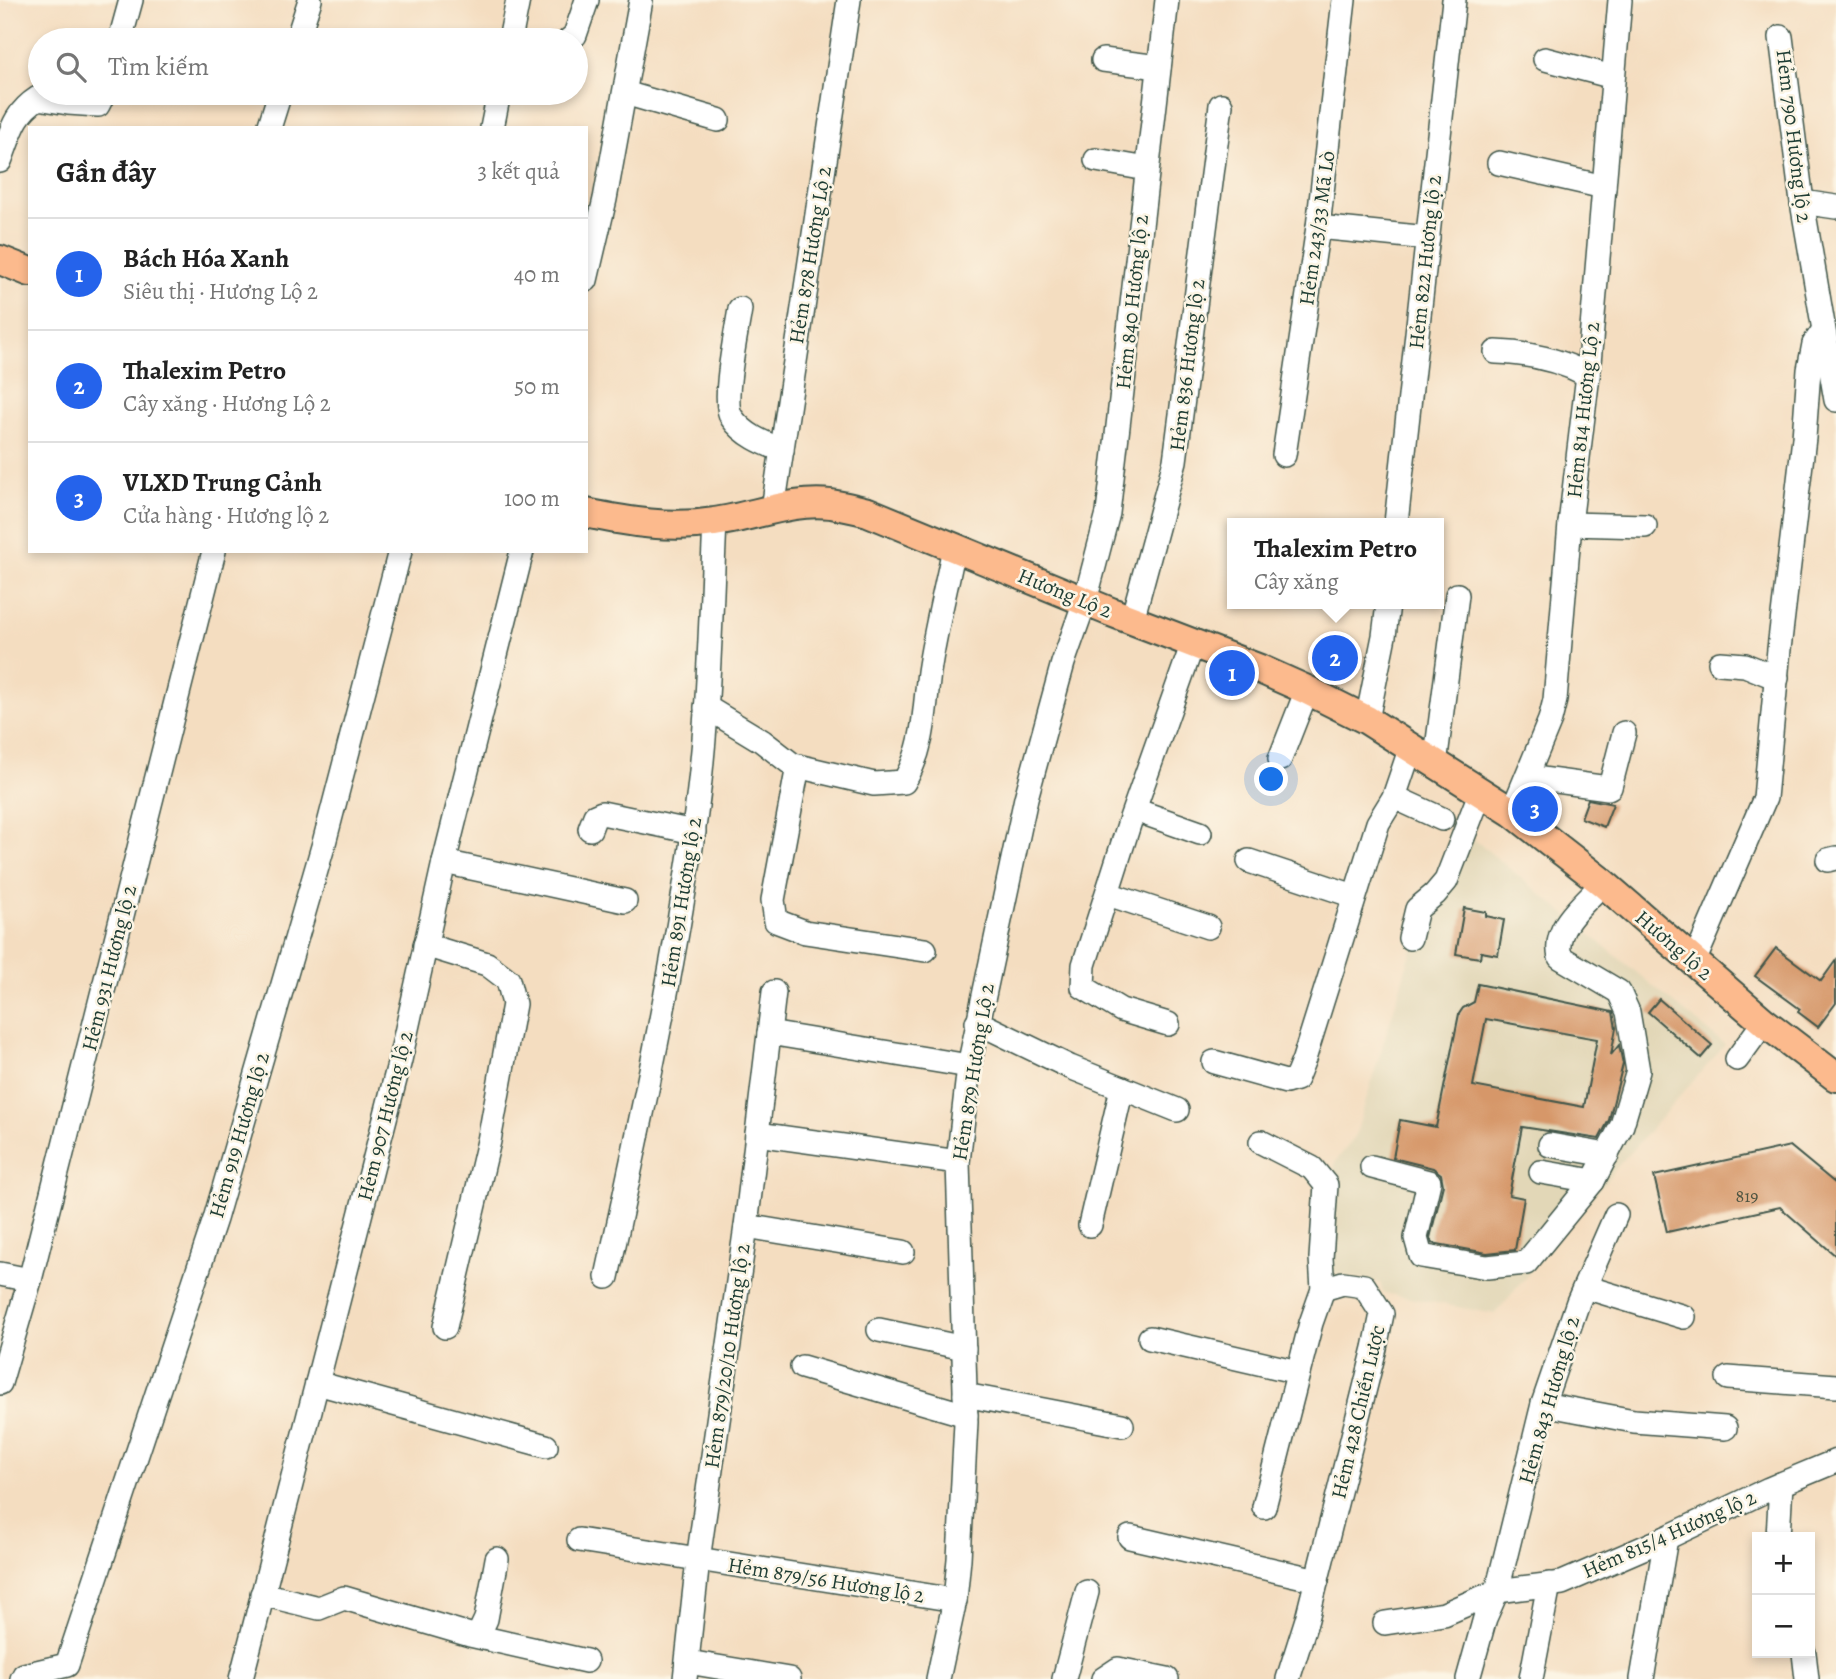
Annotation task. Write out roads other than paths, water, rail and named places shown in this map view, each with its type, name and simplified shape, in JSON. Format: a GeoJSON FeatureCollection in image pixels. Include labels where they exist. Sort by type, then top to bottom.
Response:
{"type":"FeatureCollection","features":[{"type":"Feature","properties":{"kind":"main road"},"geometry":{"type":"LineString","coordinates":[[0,260],[28,271]]}},
{"type":"Feature","properties":{"kind":"main road","name":"Hương Lộ 2"},"geometry":{"type":"LineString","coordinates":[[588,513],[638,524],[683,525],[715,522],[792,505],[829,503],[868,512],[1307,690],[1367,720],[1512,812]]}},
{"type":"Feature","properties":{"kind":"main road","name":"Hương lộ 2"},"geometry":{"type":"LineString","coordinates":[[1512,812],[1603,884],[1764,1022],[1836,1077]]}},
{"type":"Feature","properties":{"kind":"street"},"geometry":{"type":"LineString","coordinates":[[123,28],[131,0]]}},
{"type":"Feature","properties":{"kind":"street"},"geometry":{"type":"LineString","coordinates":[[301,28],[310,0]]}},
{"type":"Feature","properties":{"kind":"street"},"geometry":{"type":"LineString","coordinates":[[512,28],[518,0]]}},
{"type":"Feature","properties":{"kind":"street"},"geometry":{"type":"LineString","coordinates":[[577,28],[587,0]]}},
{"type":"Feature","properties":{"kind":"street","name":"Hẻm 878 Hương Lộ 2"},"geometry":{"type":"LineString","coordinates":[[773,509],[849,0]]}},
{"type":"Feature","properties":{"kind":"street","name":"Hẻm 840 Hương lộ 2"},"geometry":{"type":"LineString","coordinates":[[1085,601],[1108,513],[1167,0]]}},
{"type":"Feature","properties":{"kind":"street","name":"Hẻm 243/33 Mã Lò"},"geometry":{"type":"LineString","coordinates":[[1284,455],[1318,227],[1344,0]]}},
{"type":"Feature","properties":{"kind":"street","name":"Hẻm 822 Hương lộ 2"},"geometry":{"type":"LineString","coordinates":[[1397,518],[1454,0]]}},
{"type":"Feature","properties":{"kind":"street","name":"Hẻm 814 Hương Lộ 2"},"geometry":{"type":"LineString","coordinates":[[1512,812],[1550,720],[1555,700],[1570,524],[1588,375],[1620,0]]}},
{"type":"Feature","properties":{"kind":"street"},"geometry":{"type":"LineString","coordinates":[[588,271],[625,93],[638,1]]}},
{"type":"Feature","properties":{"kind":"street","name":"Hẻm 790 Hương lộ 2"},"geometry":{"type":"LineString","coordinates":[[1781,37],[1802,202],[1826,293],[1828,340],[1836,400]]}},
{"type":"Feature","properties":{"kind":"street"},"geometry":{"type":"LineString","coordinates":[[1545,59],[1613,77]]}},
{"type":"Feature","properties":{"kind":"street"},"geometry":{"type":"LineString","coordinates":[[1103,60],[1159,67]]}},
{"type":"Feature","properties":{"kind":"street"},"geometry":{"type":"LineString","coordinates":[[625,93],[718,120]]}},
{"type":"Feature","properties":{"kind":"street"},"geometry":{"type":"LineString","coordinates":[[0,160],[22,109],[28,104]]}},
{"type":"Feature","properties":{"kind":"street"},"geometry":{"type":"LineString","coordinates":[[270,126],[276,105]]}},
{"type":"Feature","properties":{"kind":"street"},"geometry":{"type":"LineString","coordinates":[[492,126],[497,105]]}},
{"type":"Feature","properties":{"kind":"street","name":"Hẻm 836 Hương lộ 2"},"geometry":{"type":"LineString","coordinates":[[1132,620],[1175,461],[1221,105]]}},
{"type":"Feature","properties":{"kind":"street"},"geometry":{"type":"LineString","coordinates":[[1096,160],[1147,169]]}},
{"type":"Feature","properties":{"kind":"street"},"geometry":{"type":"LineString","coordinates":[[1499,163],[1604,187]]}},
{"type":"Feature","properties":{"kind":"street"},"geometry":{"type":"LineString","coordinates":[[1802,202],[1836,207]]}},
{"type":"Feature","properties":{"kind":"street"},"geometry":{"type":"LineString","coordinates":[[1318,227],[1428,238]]}},
{"type":"Feature","properties":{"kind":"street"},"geometry":{"type":"LineString","coordinates":[[740,309],[727,399],[730,416],[759,442],[782,450]]}},
{"type":"Feature","properties":{"kind":"street"},"geometry":{"type":"LineString","coordinates":[[1693,962],[1765,798],[1809,370],[1814,344],[1828,340]]}},
{"type":"Feature","properties":{"kind":"street"},"geometry":{"type":"LineString","coordinates":[[1496,352],[1525,353],[1565,363],[1588,375]]}},
{"type":"Feature","properties":{"kind":"street","name":"Hẻm 891 Hương lộ 2"},"geometry":{"type":"LineString","coordinates":[[607,1276],[657,1048],[694,832],[706,707],[715,522]]}},
{"type":"Feature","properties":{"kind":"street"},"geometry":{"type":"LineString","coordinates":[[1570,524],[1645,526]]}},
{"type":"Feature","properties":{"kind":"street"},"geometry":{"type":"LineString","coordinates":[[706,707],[762,741],[793,765],[874,784],[904,782],[915,762],[925,719],[930,671],[954,548]]}},
{"type":"Feature","properties":{"kind":"street","name":"Hẻm 931 Hương lộ 2"},"geometry":{"type":"LineString","coordinates":[[0,1383],[5,1348],[30,1280],[213,553]]}},
{"type":"Feature","properties":{"kind":"street","name":"Hẻm 919 Hương lộ 2"},"geometry":{"type":"LineString","coordinates":[[22,1679],[24,1675],[67,1665],[215,1219],[324,843],[399,553]]}},
{"type":"Feature","properties":{"kind":"street","name":"Hẻm 907 Hương lộ 2"},"geometry":{"type":"LineString","coordinates":[[241,1679],[400,1060],[444,862],[521,553]]}},
{"type":"Feature","properties":{"kind":"street"},"geometry":{"type":"LineString","coordinates":[[1435,764],[1457,595]]}},
{"type":"Feature","properties":{"kind":"street","name":"Hẻm 879 Hương Lộ 2"},"geometry":{"type":"LineString","coordinates":[[938,1679],[954,1600],[959,1559],[966,1405],[958,1162],[970,1066],[977,1022],[1026,798],[1063,663],[1085,601]]}},
{"type":"Feature","properties":{"kind":"street"},"geometry":{"type":"LineString","coordinates":[[1367,720],[1387,609]]}},
{"type":"Feature","properties":{"kind":"street"},"geometry":{"type":"LineString","coordinates":[[1168,1024],[1121,1010],[1083,987],[1084,965],[1193,643]]}},
{"type":"Feature","properties":{"kind":"street"},"geometry":{"type":"LineString","coordinates":[[1720,663],[1745,665],[1777,678]]}},
{"type":"Feature","properties":{"kind":"street"},"geometry":{"type":"LineString","coordinates":[[1280,759],[1307,690]]}},
{"type":"Feature","properties":{"kind":"street"},"geometry":{"type":"LineString","coordinates":[[1527,776],[1608,788],[1624,733]]}},
{"type":"Feature","properties":{"kind":"street"},"geometry":{"type":"LineString","coordinates":[[1214,1062],[1286,1082],[1296,1079],[1378,823],[1394,797],[1411,747]]}},
{"type":"Feature","properties":{"kind":"street"},"geometry":{"type":"LineString","coordinates":[[798,766],[773,900],[776,921],[805,932],[925,950]]}},
{"type":"Feature","properties":{"kind":"street"},"geometry":{"type":"LineString","coordinates":[[1410,939],[1417,909],[1446,881],[1481,791]]}},
{"type":"Feature","properties":{"kind":"street"},"geometry":{"type":"LineString","coordinates":[[1394,797],[1442,819]]}},
{"type":"Feature","properties":{"kind":"street"},"geometry":{"type":"LineString","coordinates":[[1135,810],[1200,833]]}},
{"type":"Feature","properties":{"kind":"street"},"geometry":{"type":"LineString","coordinates":[[590,830],[595,816],[602,813],[694,832]]}},
{"type":"Feature","properties":{"kind":"street"},"geometry":{"type":"LineString","coordinates":[[1249,861],[1354,896]]}},
{"type":"Feature","properties":{"kind":"street"},"geometry":{"type":"LineString","coordinates":[[444,862],[625,901]]}},
{"type":"Feature","properties":{"kind":"street"},"geometry":{"type":"LineString","coordinates":[[1372,1167],[1429,1182],[1416,1238],[1421,1256],[1487,1267],[1525,1264],[1593,1181],[1622,1125],[1638,1071],[1628,1012],[1619,992],[1560,957],[1557,944],[1561,930],[1603,884]]}},
{"type":"Feature","properties":{"kind":"street"},"geometry":{"type":"LineString","coordinates":[[1108,894],[1208,927]]}},
{"type":"Feature","properties":{"kind":"street"},"geometry":{"type":"LineString","coordinates":[[425,945],[488,964],[508,980],[514,1004],[489,1141],[445,1327]]}},
{"type":"Feature","properties":{"kind":"street","name":"Hẻm 879/20/10 Hương lộ 2"},"geometry":{"type":"LineString","coordinates":[[687,1671],[698,1560],[746,1226],[774,992]]}},
{"type":"Feature","properties":{"kind":"street"},"geometry":{"type":"LineString","coordinates":[[977,1022],[1070,1067],[1177,1110]]}},
{"type":"Feature","properties":{"kind":"street"},"geometry":{"type":"LineString","coordinates":[[1737,1059],[1764,1022]]}},
{"type":"Feature","properties":{"kind":"street"},"geometry":{"type":"LineString","coordinates":[[769,1033],[970,1066]]}},
{"type":"Feature","properties":{"kind":"street"},"geometry":{"type":"LineString","coordinates":[[1090,1225],[1122,1088]]}},
{"type":"Feature","properties":{"kind":"street"},"geometry":{"type":"LineString","coordinates":[[757,1134],[958,1162]]}},
{"type":"Feature","properties":{"kind":"street"},"geometry":{"type":"LineString","coordinates":[[1261,1142],[1312,1168],[1326,1185],[1321,1258],[1323,1289],[1311,1323],[1264,1507]]}},
{"type":"Feature","properties":{"kind":"street"},"geometry":{"type":"LineString","coordinates":[[1550,1145],[1607,1155]]}},
{"type":"Feature","properties":{"kind":"street"},"geometry":{"type":"LineString","coordinates":[[1541,1172],[1593,1181]]}},
{"type":"Feature","properties":{"kind":"street","name":"Hẻm 843 Hương lộ 2"},"geometry":{"type":"LineString","coordinates":[[1468,1679],[1485,1618],[1497,1591],[1543,1404],[1585,1287],[1616,1215]]}},
{"type":"Feature","properties":{"kind":"street"},"geometry":{"type":"LineString","coordinates":[[746,1226],[903,1252]]}},
{"type":"Feature","properties":{"kind":"street"},"geometry":{"type":"LineString","coordinates":[[0,1274],[30,1280]]}},
{"type":"Feature","properties":{"kind":"street","name":"Hẻm 428 Chiến Lược"},"geometry":{"type":"LineString","coordinates":[[1288,1679],[1317,1580],[1382,1314],[1364,1286],[1343,1283],[1323,1289]]}},
{"type":"Feature","properties":{"kind":"street"},"geometry":{"type":"LineString","coordinates":[[1585,1287],[1684,1317]]}},
{"type":"Feature","properties":{"kind":"street"},"geometry":{"type":"LineString","coordinates":[[879,1330],[964,1348]]}},
{"type":"Feature","properties":{"kind":"street"},"geometry":{"type":"LineString","coordinates":[[1150,1338],[1298,1372]]}},
{"type":"Feature","properties":{"kind":"street"},"geometry":{"type":"LineString","coordinates":[[802,1367],[966,1405],[1122,1425]]}},
{"type":"Feature","properties":{"kind":"street"},"geometry":{"type":"LineString","coordinates":[[1728,1378],[1836,1386]]}},
{"type":"Feature","properties":{"kind":"street"},"geometry":{"type":"LineString","coordinates":[[317,1384],[546,1446]]}},
{"type":"Feature","properties":{"kind":"street"},"geometry":{"type":"LineString","coordinates":[[1543,1404],[1634,1421],[1725,1428]]}},
{"type":"Feature","properties":{"kind":"street","name":"Hẻm 815/4 Hương lộ 2"},"geometry":{"type":"LineString","coordinates":[[1385,1623],[1444,1614],[1497,1591],[1562,1583],[1836,1461]]}},
{"type":"Feature","properties":{"kind":"street"},"geometry":{"type":"LineString","coordinates":[[1778,1532],[1781,1484]]}},
{"type":"Feature","properties":{"kind":"street"},"geometry":{"type":"LineString","coordinates":[[1130,1537],[1317,1580]]}},
{"type":"Feature","properties":{"kind":"street"},"geometry":{"type":"LineString","coordinates":[[1642,1679],[1666,1538]]}},
{"type":"Feature","properties":{"kind":"street","name":"Hẻm 879/56 Hương lộ 2"},"geometry":{"type":"LineString","coordinates":[[579,1540],[954,1600]]}},
{"type":"Feature","properties":{"kind":"street"},"geometry":{"type":"LineString","coordinates":[[478,1636],[486,1619],[498,1559]]}},
{"type":"Feature","properties":{"kind":"street"},"geometry":{"type":"LineString","coordinates":[[1531,1679],[1549,1584]]}},
{"type":"Feature","properties":{"kind":"street"},"geometry":{"type":"LineString","coordinates":[[1064,1679],[1087,1592]]}},
{"type":"Feature","properties":{"kind":"street"},"geometry":{"type":"LineString","coordinates":[[262,1594],[318,1608],[344,1598],[478,1636],[586,1661]]}},
{"type":"Feature","properties":{"kind":"street"},"geometry":{"type":"LineString","coordinates":[[1805,1658],[1807,1679]]}},
{"type":"Feature","properties":{"kind":"street"},"geometry":{"type":"LineString","coordinates":[[1103,1679],[1118,1669],[1167,1679]]}},
{"type":"Feature","properties":{"kind":"street"},"geometry":{"type":"LineString","coordinates":[[687,1671],[789,1679]]}},
{"type":"Feature","properties":{"kind":"place","name":"Thalexim Petro"},"geometry":{"type":"Point","coordinates":[1335,658]}},
{"type":"Feature","properties":{"kind":"place","name":"Bách Hóa Xanh"},"geometry":{"type":"Point","coordinates":[1232,673]}},
{"type":"Feature","properties":{"kind":"place","name":"VLXD Trung Cảnh"},"geometry":{"type":"Point","coordinates":[1535,809]}}]}
